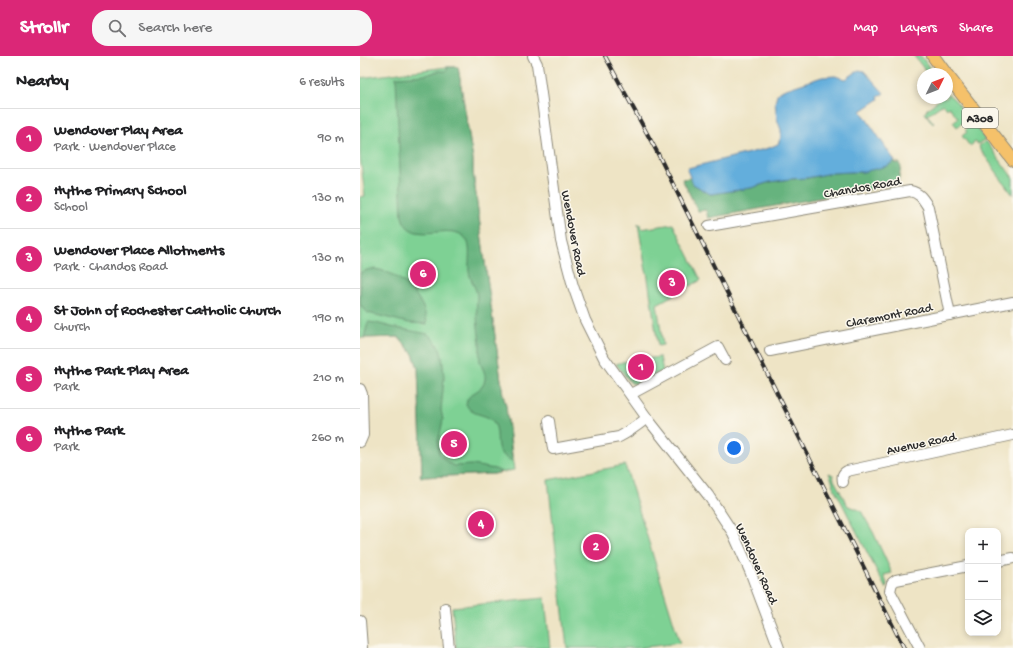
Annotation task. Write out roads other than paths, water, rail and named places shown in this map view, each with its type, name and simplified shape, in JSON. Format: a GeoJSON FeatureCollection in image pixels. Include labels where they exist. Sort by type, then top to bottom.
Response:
{"type":"FeatureCollection","features":[{"type":"Feature","properties":{"kind":"main road","name":"A308"},"geometry":{"type":"LineString","coordinates":[[933,56],[942,68]]}},
{"type":"Feature","properties":{"kind":"main road","name":"A308"},"geometry":{"type":"LineString","coordinates":[[953,83],[1013,160]]}},
{"type":"Feature","properties":{"kind":"street","name":"Wendover Road"},"geometry":{"type":"LineString","coordinates":[[536,57],[561,242],[572,286],[585,320],[604,358],[647,418],[708,496],[732,533],[750,571],[779,648]]}},
{"type":"Feature","properties":{"kind":"street","name":"Chandos Road"},"geometry":{"type":"LineString","coordinates":[[709,226],[910,191],[915,192],[919,194],[928,207],[950,315]]}},
{"type":"Feature","properties":{"kind":"street","name":"Claremont Road"},"geometry":{"type":"LineString","coordinates":[[770,351],[1013,302]]}},
{"type":"Feature","properties":{"kind":"street"},"geometry":{"type":"LineString","coordinates":[[631,394],[718,348],[725,360]]}},
{"type":"Feature","properties":{"kind":"street"},"geometry":{"type":"LineString","coordinates":[[360,389],[362,394],[363,435],[360,442]]}},
{"type":"Feature","properties":{"kind":"street"},"geometry":{"type":"LineString","coordinates":[[549,422],[553,449],[618,437],[626,434],[647,418]]}},
{"type":"Feature","properties":{"kind":"street","name":"Avenue Road"},"geometry":{"type":"LineString","coordinates":[[843,482],[843,473],[847,471],[1013,435]]}},
{"type":"Feature","properties":{"kind":"street"},"geometry":{"type":"LineString","coordinates":[[1001,560],[1013,558]]}},
{"type":"Feature","properties":{"kind":"street"},"geometry":{"type":"LineString","coordinates":[[920,648],[890,591],[892,583],[896,580],[965,567]]}},
{"type":"Feature","properties":{"kind":"street"},"geometry":{"type":"LineString","coordinates":[[445,608],[449,648]]}},
{"type":"Feature","properties":{"kind":"street"},"geometry":{"type":"LineString","coordinates":[[360,622],[362,648]]}},
{"type":"Feature","properties":{"kind":"water"},"geometry":{"type":"Polygon","coordinates":[[[859,70],[864,71],[884,93],[878,97],[879,99],[861,111],[895,161],[887,166],[863,172],[832,173],[807,178],[790,179],[770,182],[751,188],[712,194],[693,184],[687,170],[688,168],[769,148],[778,144],[781,137],[781,130],[777,119],[775,103],[777,94],[783,90],[822,77],[835,76],[846,79],[859,70]]]}},
{"type":"Feature","properties":{"kind":"railway"},"geometry":{"type":"LineString","coordinates":[[605,56],[656,150],[904,648]]}},
{"type":"Feature","properties":{"kind":"place","name":"Hythe Park"},"geometry":{"type":"Point","coordinates":[423,274]}},
{"type":"Feature","properties":{"kind":"place","name":"Wendover Place Allotments"},"geometry":{"type":"Point","coordinates":[672,283]}},
{"type":"Feature","properties":{"kind":"place","name":"Wendover Play Area"},"geometry":{"type":"Point","coordinates":[641,367]}},
{"type":"Feature","properties":{"kind":"place","name":"Hythe Park Play Area"},"geometry":{"type":"Point","coordinates":[454,444]}},
{"type":"Feature","properties":{"kind":"place","name":"St John of Rochester Catholic Church"},"geometry":{"type":"Point","coordinates":[481,524]}},
{"type":"Feature","properties":{"kind":"place","name":"Hythe Primary School"},"geometry":{"type":"Point","coordinates":[596,547]}}]}
